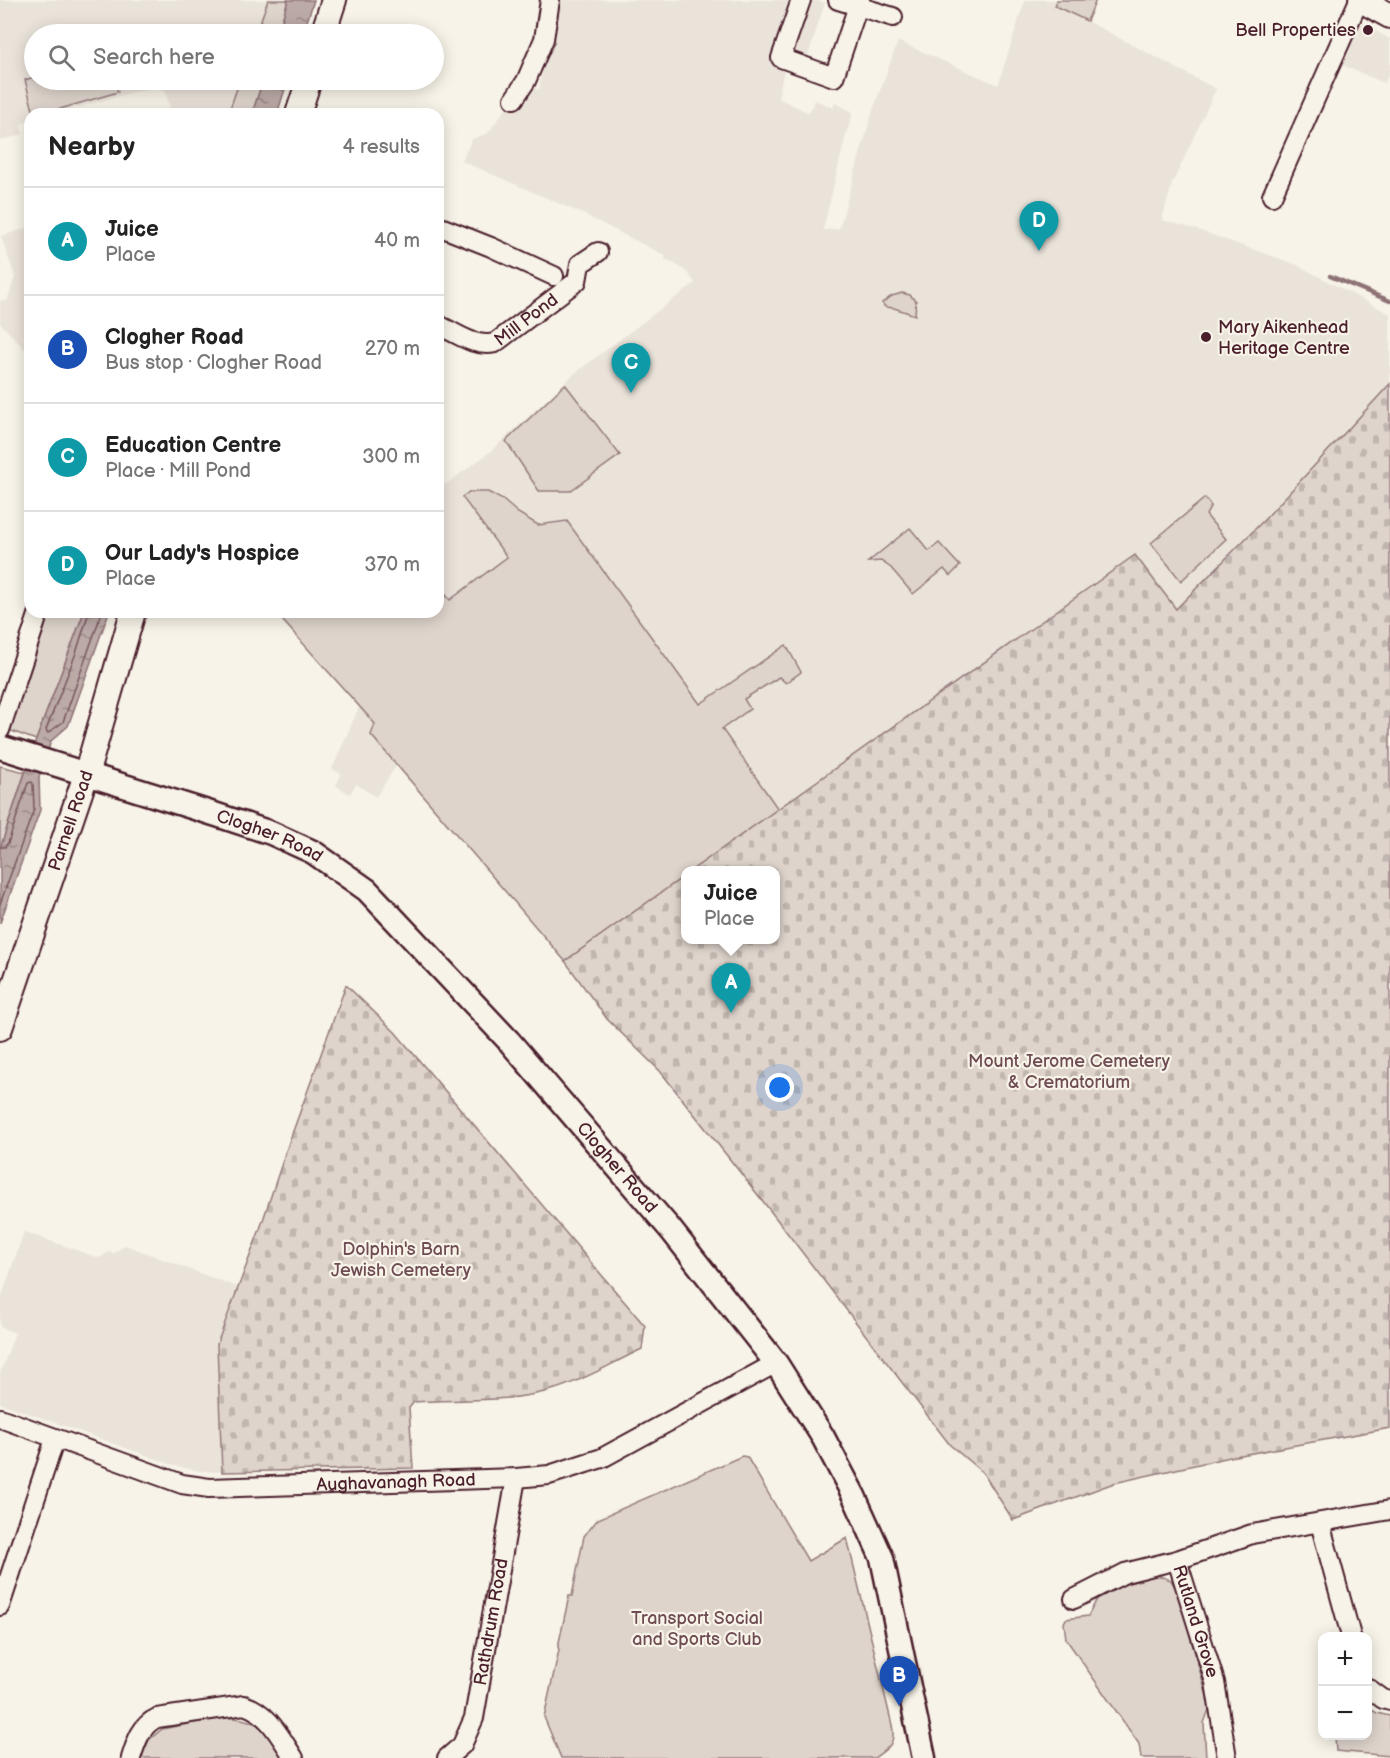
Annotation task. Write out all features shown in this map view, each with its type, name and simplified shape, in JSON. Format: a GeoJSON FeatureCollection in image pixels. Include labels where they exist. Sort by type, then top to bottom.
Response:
{"type":"FeatureCollection","features":[{"type":"Feature","properties":{"kind":"main road"},"geometry":{"type":"LineString","coordinates":[[326,24],[334,0]]}},
{"type":"Feature","properties":{"kind":"main road"},"geometry":{"type":"LineString","coordinates":[[1360,0],[1390,16]]}},
{"type":"Feature","properties":{"kind":"main road"},"geometry":{"type":"LineString","coordinates":[[300,108],[306,90]]}},
{"type":"Feature","properties":{"kind":"main road","name":"Parnell Road"},"geometry":{"type":"LineString","coordinates":[[0,1028],[79,772],[132,618]]}},
{"type":"Feature","properties":{"kind":"street"},"geometry":{"type":"LineString","coordinates":[[514,99],[526,81],[544,39],[550,0]]}},
{"type":"Feature","properties":{"kind":"street"},"geometry":{"type":"LineString","coordinates":[[801,0],[781,58],[834,77],[859,3]]}},
{"type":"Feature","properties":{"kind":"street"},"geometry":{"type":"LineString","coordinates":[[838,0],[859,3],[893,17]]}},
{"type":"Feature","properties":{"kind":"street"},"geometry":{"type":"LineString","coordinates":[[1272,196],[1360,0]]}},
{"type":"Feature","properties":{"kind":"street"},"geometry":{"type":"LineString","coordinates":[[444,228],[554,276]]}},
{"type":"Feature","properties":{"kind":"street","name":"Mill Pond"},"geometry":{"type":"LineString","coordinates":[[444,328],[475,343],[485,345],[495,343],[577,281],[580,264],[598,252]]}},
{"type":"Feature","properties":{"kind":"street"},"geometry":{"type":"LineString","coordinates":[[1,742],[37,618]]}},
{"type":"Feature","properties":{"kind":"street","name":"Clogher Road"},"geometry":{"type":"LineString","coordinates":[[1,742],[79,772],[272,833],[313,852],[367,890],[509,1041],[671,1230],[776,1363],[823,1437],[854,1496],[882,1558],[924,1758]]}},
{"type":"Feature","properties":{"kind":"street","name":"Aughavanagh Road"},"geometry":{"type":"LineString","coordinates":[[0,1418],[182,1484],[209,1488],[516,1478],[549,1475],[602,1458],[776,1363]]}},
{"type":"Feature","properties":{"kind":"street"},"geometry":{"type":"LineString","coordinates":[[0,1606],[55,1439]]}},
{"type":"Feature","properties":{"kind":"street","name":"Rathdrum Road"},"geometry":{"type":"LineString","coordinates":[[447,1758],[462,1745],[474,1718],[516,1478]]}},
{"type":"Feature","properties":{"kind":"street","name":"Rutland Grove"},"geometry":{"type":"LineString","coordinates":[[1227,1758],[1215,1682],[1177,1560],[1252,1534],[1390,1510]]}},
{"type":"Feature","properties":{"kind":"street"},"geometry":{"type":"LineString","coordinates":[[1320,1523],[1350,1632]]}},
{"type":"Feature","properties":{"kind":"street"},"geometry":{"type":"LineString","coordinates":[[1074,1599],[1125,1573],[1177,1560]]}},
{"type":"Feature","properties":{"kind":"street"},"geometry":{"type":"LineString","coordinates":[[1372,1691],[1390,1701]]}},
{"type":"Feature","properties":{"kind":"street"},"geometry":{"type":"LineString","coordinates":[[131,1758],[139,1734],[147,1722],[157,1718],[244,1705],[254,1708],[265,1716],[294,1758]]}},
{"type":"Feature","properties":{"kind":"shaded area"},"geometry":{"type":"Polygon","coordinates":[[[0,0],[268,0],[260,24],[24,24],[24,90],[141,90],[76,108],[24,108],[24,123],[20,124],[23,134],[0,141],[0,0]]]}},
{"type":"Feature","properties":{"kind":"shaded area"},"geometry":{"type":"Polygon","coordinates":[[[553,0],[815,0],[825,3],[806,62],[785,65],[778,98],[809,113],[815,100],[833,108],[835,103],[853,112],[823,230],[839,229],[872,113],[898,41],[998,85],[1025,0],[1096,0],[1087,21],[1216,89],[1172,184],[1162,220],[1195,229],[1295,264],[1390,314],[1390,384],[1264,520],[1176,609],[1135,555],[698,866],[681,866],[681,879],[565,961],[396,766],[376,797],[356,784],[350,794],[336,786],[341,774],[332,769],[359,707],[433,618],[444,618],[444,486],[490,452],[574,374],[695,283],[687,272],[664,259],[666,256],[585,215],[462,161],[472,139],[488,133],[510,103],[527,86],[539,90],[553,0]]]}},
{"type":"Feature","properties":{"kind":"shaded area"},"geometry":{"type":"Polygon","coordinates":[[[1363,24],[1390,39],[1390,71],[1384,83],[1342,65],[1350,50],[1347,48],[1359,25],[1363,24]]]}},
{"type":"Feature","properties":{"kind":"shaded area"},"geometry":{"type":"Polygon","coordinates":[[[165,90],[236,90],[230,108],[170,108],[165,90]]]}},
{"type":"Feature","properties":{"kind":"shaded area"},"geometry":{"type":"Polygon","coordinates":[[[24,229],[24,349],[0,323],[0,300],[7,301],[15,277],[1,236],[24,229]]]}},
{"type":"Feature","properties":{"kind":"shaded area"},"geometry":{"type":"Polygon","coordinates":[[[24,1232],[99,1258],[111,1251],[113,1254],[125,1245],[237,1287],[217,1344],[222,1472],[176,1466],[0,1403],[0,1374],[15,1333],[0,1327],[0,1301],[24,1232]]]}},
{"type":"Feature","properties":{"kind":"green space"},"geometry":{"type":"Polygon","coordinates":[[[268,0],[288,0],[281,24],[260,24],[268,0]]]}},
{"type":"Feature","properties":{"kind":"green space"},"geometry":{"type":"Polygon","coordinates":[[[1057,0],[1096,0],[1087,21],[1055,6],[1057,0]]]}},
{"type":"Feature","properties":{"kind":"green space"},"geometry":{"type":"Polygon","coordinates":[[[28,90],[117,90],[118,92],[63,108],[32,108],[28,90]]]}},
{"type":"Feature","properties":{"kind":"green space"},"geometry":{"type":"Polygon","coordinates":[[[236,90],[260,90],[254,108],[230,108],[236,90]]]}},
{"type":"Feature","properties":{"kind":"green space"},"geometry":{"type":"Polygon","coordinates":[[[902,293],[910,295],[916,301],[915,315],[885,307],[882,303],[902,293]]]}},
{"type":"Feature","properties":{"kind":"green space"},"geometry":{"type":"Polygon","coordinates":[[[565,384],[620,455],[570,491],[539,491],[506,441],[565,384]]]}},
{"type":"Feature","properties":{"kind":"green space","name":"Mount Jerome Cemetery & Crematorium"},"geometry":{"type":"Polygon","coordinates":[[[1390,384],[1390,1428],[1230,1457],[1114,1483],[1013,1520],[983,1473],[950,1445],[660,1071],[607,1019],[565,961],[681,879],[681,944],[780,944],[780,866],[698,866],[1135,555],[1176,609],[1264,520],[1390,384]]]}},
{"type":"Feature","properties":{"kind":"green space"},"geometry":{"type":"Polygon","coordinates":[[[469,492],[488,492],[538,525],[567,521],[700,704],[786,645],[801,672],[786,683],[779,677],[744,699],[750,709],[722,729],[778,809],[698,866],[681,866],[681,879],[565,961],[371,735],[375,724],[280,618],[444,618],[444,592],[450,600],[507,557],[462,497],[469,492]]]}},
{"type":"Feature","properties":{"kind":"green space"},"geometry":{"type":"Polygon","coordinates":[[[1205,498],[1211,506],[1206,515],[1226,539],[1181,581],[1151,543],[1205,498]]]}},
{"type":"Feature","properties":{"kind":"green space"},"geometry":{"type":"Polygon","coordinates":[[[910,528],[929,551],[939,543],[960,566],[950,576],[944,569],[913,594],[891,568],[881,561],[868,562],[910,528]]]}},
{"type":"Feature","properties":{"kind":"green space"},"geometry":{"type":"Polygon","coordinates":[[[45,618],[82,618],[36,740],[6,729],[45,618]]]}},
{"type":"Feature","properties":{"kind":"green space"},"geometry":{"type":"Polygon","coordinates":[[[0,766],[25,772],[0,849],[0,766]]]}},
{"type":"Feature","properties":{"kind":"green space","name":"Dolphin's Barn Jewish Cemetery"},"geometry":{"type":"Polygon","coordinates":[[[346,985],[395,1032],[645,1326],[642,1349],[577,1381],[521,1397],[414,1402],[409,1408],[413,1468],[222,1472],[217,1344],[346,985]]]}},
{"type":"Feature","properties":{"kind":"green space","name":"Transport Social and Sports Club"},"geometry":{"type":"Polygon","coordinates":[[[742,1456],[747,1457],[808,1561],[847,1538],[892,1725],[893,1737],[890,1745],[874,1758],[561,1758],[544,1717],[584,1536],[598,1519],[742,1456]]]}},
{"type":"Feature","properties":{"kind":"green space"},"geometry":{"type":"Polygon","coordinates":[[[1157,1575],[1171,1580],[1178,1592],[1210,1707],[1204,1723],[1206,1758],[1141,1758],[1139,1744],[1066,1639],[1064,1623],[1066,1619],[1088,1616],[1098,1597],[1112,1588],[1157,1575]]]}},
{"type":"Feature","properties":{"kind":"green space"},"geometry":{"type":"Polygon","coordinates":[[[1372,1710],[1390,1716],[1390,1756],[1336,1751],[1335,1740],[1372,1740],[1372,1710]]]}},
{"type":"Feature","properties":{"kind":"green space"},"geometry":{"type":"Polygon","coordinates":[[[224,1717],[247,1720],[261,1727],[284,1758],[141,1758],[149,1740],[162,1729],[224,1717]]]}},
{"type":"Feature","properties":{"kind":"water"},"geometry":{"type":"Polygon","coordinates":[[[288,0],[314,0],[306,24],[281,24],[288,0]]]}},
{"type":"Feature","properties":{"kind":"water"},"geometry":{"type":"Polygon","coordinates":[[[260,90],[285,90],[279,108],[254,108],[260,90]]]}},
{"type":"Feature","properties":{"kind":"water"},"geometry":{"type":"Polygon","coordinates":[[[82,618],[107,618],[68,726],[51,741],[39,777],[40,810],[0,923],[0,849],[36,740],[82,618]]]}},
{"type":"Feature","properties":{"kind":"waterway"},"geometry":{"type":"LineString","coordinates":[[1330,276],[1390,301]]}},
{"type":"Feature","properties":{"kind":"place","name":"Bell Properties"},"geometry":{"type":"Point","coordinates":[1368,30]}},
{"type":"Feature","properties":{"kind":"place","name":"Our Lady's Hospice"},"geometry":{"type":"Point","coordinates":[1039,251]}},
{"type":"Feature","properties":{"kind":"place","name":"Mary Aikenhead Heritage Centre"},"geometry":{"type":"Point","coordinates":[1206,337]}},
{"type":"Feature","properties":{"kind":"place","name":"Education Centre"},"geometry":{"type":"Point","coordinates":[631,393]}},
{"type":"Feature","properties":{"kind":"place","name":"Juice"},"geometry":{"type":"Point","coordinates":[731,1013]}},
{"type":"Feature","properties":{"kind":"place","name":"Clogher Road"},"geometry":{"type":"Point","coordinates":[899,1706]}}]}
